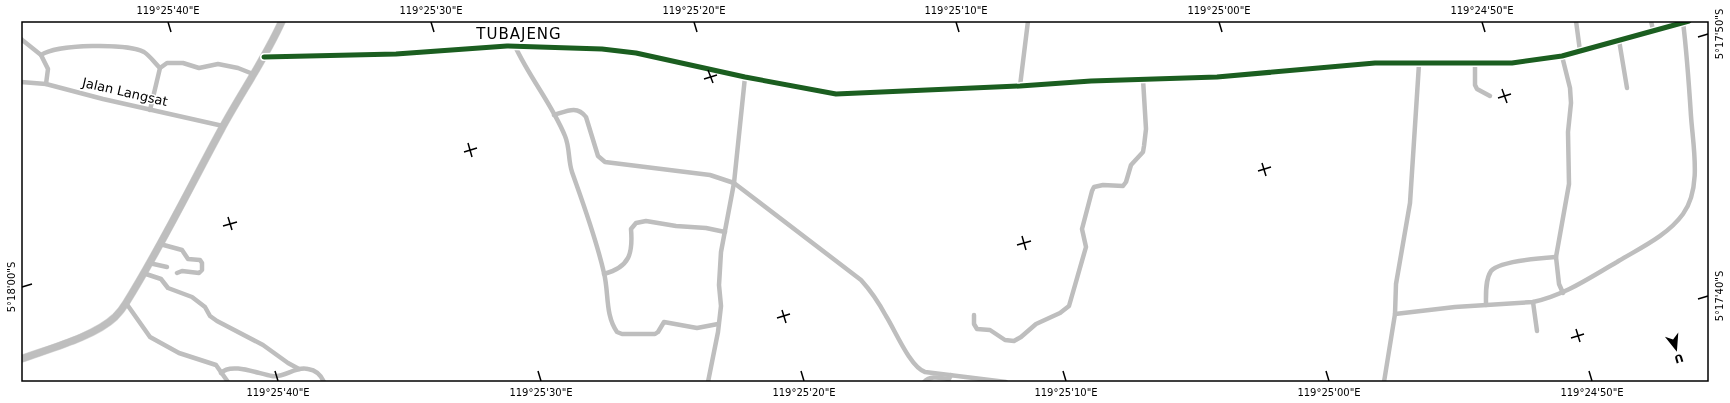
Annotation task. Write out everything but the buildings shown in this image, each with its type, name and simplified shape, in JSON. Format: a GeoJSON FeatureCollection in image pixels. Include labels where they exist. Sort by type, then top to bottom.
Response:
{"type":"FeatureCollection","features":[{"type":"Feature","properties":{"kind":"main road"},"geometry":{"type":"LineString","coordinates":[[21,359],[86,335],[115,317],[126,303],[160,244],[223,126],[264,57],[282,21]]}},
{"type":"Feature","properties":{"kind":"street"},"geometry":{"type":"LineString","coordinates":[[1020,86],[1028,21]]}},
{"type":"Feature","properties":{"kind":"street"},"geometry":{"type":"LineString","coordinates":[[1576,21],[1580,51]]}},
{"type":"Feature","properties":{"kind":"street"},"geometry":{"type":"LineString","coordinates":[[1650,21],[1653,30]]}},
{"type":"Feature","properties":{"kind":"street"},"geometry":{"type":"LineString","coordinates":[[264,57],[396,54],[515,46],[620,50],[745,77],[836,94],[1224,76],[1375,63],[1512,63],[1562,56],[1690,21]]}},
{"type":"Feature","properties":{"kind":"street"},"geometry":{"type":"LineString","coordinates":[[1395,314],[1533,302],[1563,293],[1642,248],[1667,231],[1684,213],[1687,207],[1694,178],[1694,144],[1689,67],[1683,22]]}},
{"type":"Feature","properties":{"kind":"street"},"geometry":{"type":"LineString","coordinates":[[21,39],[41,55],[48,69],[46,84]]}},
{"type":"Feature","properties":{"kind":"street"},"geometry":{"type":"LineString","coordinates":[[1618,40],[1627,88]]}},
{"type":"Feature","properties":{"kind":"street"},"geometry":{"type":"LineString","coordinates":[[41,55],[49,52],[84,46],[118,46],[144,52],[160,68]]}},
{"type":"Feature","properties":{"kind":"street"},"geometry":{"type":"LineString","coordinates":[[515,46],[521,61],[565,136],[572,172],[588,215],[604,274],[609,314],[612,324],[619,333],[656,334],[664,322],[697,328],[718,324]]}},
{"type":"Feature","properties":{"kind":"street"},"geometry":{"type":"LineString","coordinates":[[1562,56],[1570,88],[1568,132],[1570,178],[1556,257],[1560,284],[1563,293]]}},
{"type":"Feature","properties":{"kind":"street"},"geometry":{"type":"LineString","coordinates":[[150,110],[160,68],[167,63],[187,64],[198,68],[218,64],[238,68],[253,74]]}},
{"type":"Feature","properties":{"kind":"street"},"geometry":{"type":"LineString","coordinates":[[1384,382],[1395,314],[1396,284],[1410,203],[1419,64]]}},
{"type":"Feature","properties":{"kind":"street"},"geometry":{"type":"LineString","coordinates":[[1474,64],[1475,85],[1477,90],[1490,96]]}},
{"type":"Feature","properties":{"kind":"street"},"geometry":{"type":"LineString","coordinates":[[708,382],[714,357],[721,306],[719,268],[734,183],[745,77]]}},
{"type":"Feature","properties":{"kind":"street"},"geometry":{"type":"LineString","coordinates":[[974,315],[974,324],[977,329],[990,330],[1005,340],[1014,341],[1036,324],[1060,313],[1070,306],[1086,247],[1082,229],[1092,191],[1094,187],[1100,185],[1123,186],[1126,182],[1131,165],[1143,152],[1146,129],[1143,79]]}},
{"type":"Feature","properties":{"kind":"street","name":"Jalan Langsat"},"geometry":{"type":"LineString","coordinates":[[21,82],[46,84],[103,100],[223,126]]}},
{"type":"Feature","properties":{"kind":"street"},"geometry":{"type":"LineString","coordinates":[[554,115],[575,109],[582,113],[586,117],[598,156],[605,162],[710,175],[734,183],[861,280],[872,292],[911,358],[920,370],[925,372],[1006,382]]}},
{"type":"Feature","properties":{"kind":"street"},"geometry":{"type":"LineString","coordinates":[[604,274],[625,264],[632,245],[631,229],[636,223],[649,221],[676,226],[706,228],[725,232]]}},
{"type":"Feature","properties":{"kind":"street"},"geometry":{"type":"LineString","coordinates":[[160,244],[182,250],[188,259],[200,260],[202,263],[202,270],[199,273],[182,271],[177,273]]}},
{"type":"Feature","properties":{"kind":"street"},"geometry":{"type":"LineString","coordinates":[[1486,305],[1488,280],[1490,272],[1494,269],[1505,264],[1530,259],[1556,257]]}},
{"type":"Feature","properties":{"kind":"street"},"geometry":{"type":"LineString","coordinates":[[149,263],[167,267]]}},
{"type":"Feature","properties":{"kind":"street"},"geometry":{"type":"LineString","coordinates":[[143,273],[161,279],[168,288],[192,297],[205,307],[210,316],[217,321],[263,345],[299,369]]}},
{"type":"Feature","properties":{"kind":"street"},"geometry":{"type":"LineString","coordinates":[[1533,302],[1537,331]]}},
{"type":"Feature","properties":{"kind":"street"},"geometry":{"type":"LineString","coordinates":[[126,303],[150,337],[179,353],[216,365],[228,382]]}},
{"type":"Feature","properties":{"kind":"street"},"geometry":{"type":"LineString","coordinates":[[221,373],[226,370],[236,368],[278,376],[304,368],[314,371],[324,382]]}},
{"type":"Feature","properties":{"kind":"street"},"geometry":{"type":"LineString","coordinates":[[924,382],[928,378],[950,378],[951,375]]}},
{"type":"Feature","properties":{"kind":"cycle path"},"geometry":{"type":"LineString","coordinates":[[264,57],[396,54],[507,46],[602,49],[636,53],[745,77],[836,94],[1020,86],[1091,81],[1217,77],[1375,63],[1512,63],[1562,56],[1689,21]]}},
{"type":"Feature","properties":{"kind":"district","name":"TUBAJENG"},"geometry":{"type":"Point","coordinates":[519,34]}}]}
